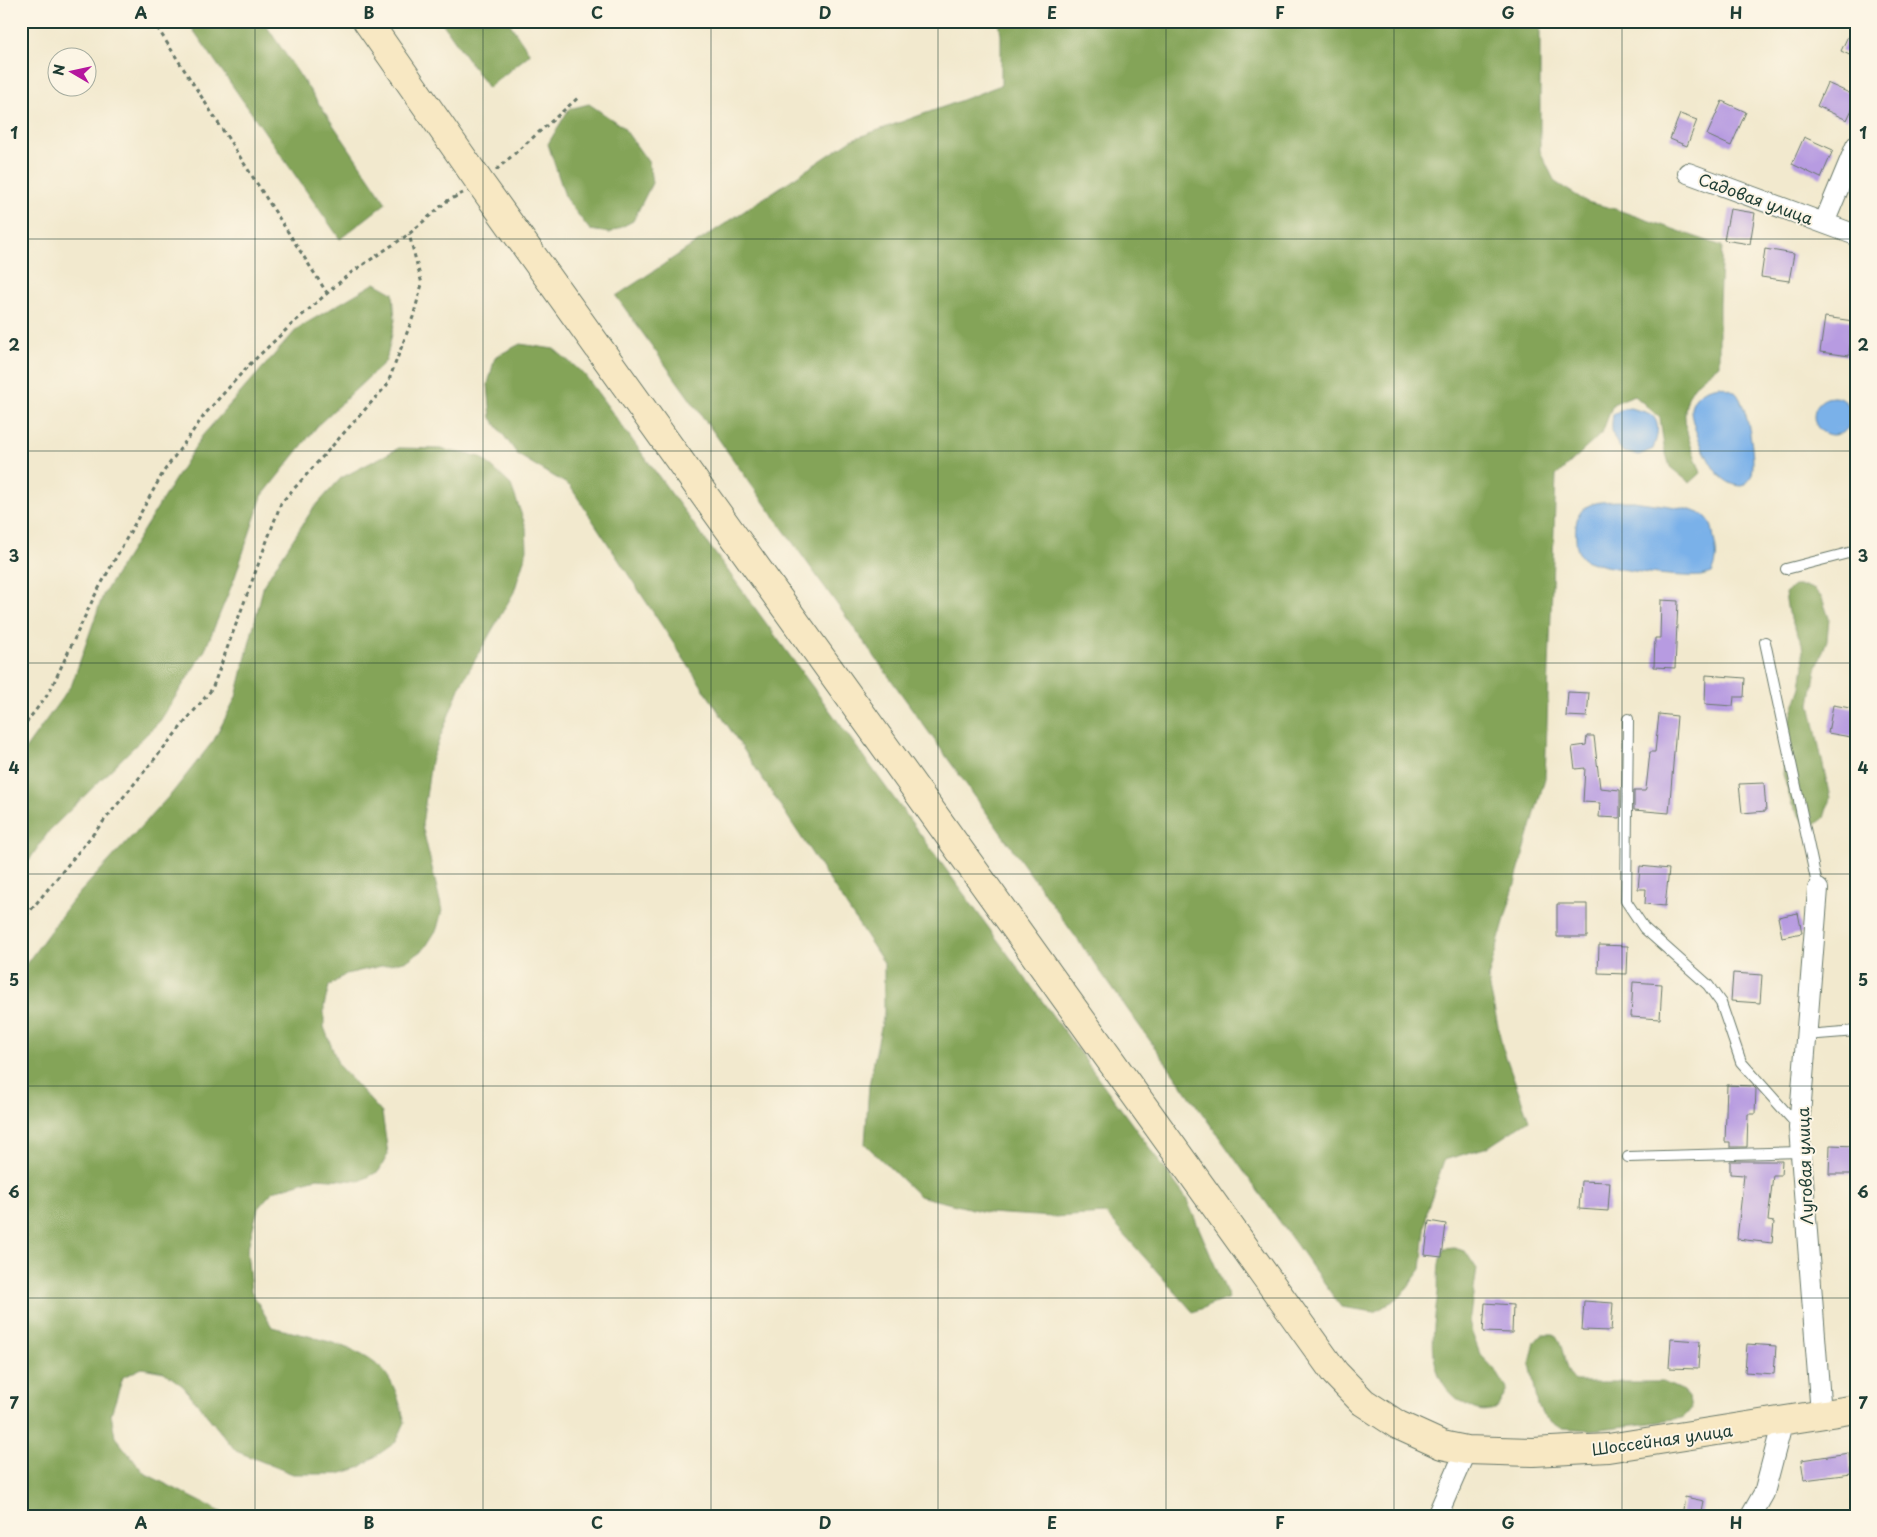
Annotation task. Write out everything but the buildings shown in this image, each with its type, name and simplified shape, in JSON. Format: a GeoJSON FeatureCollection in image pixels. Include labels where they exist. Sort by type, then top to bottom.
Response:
{"type":"FeatureCollection","features":[{"type":"Feature","properties":{"kind":"street","name":"Шоссейная улица"},"geometry":{"type":"LineString","coordinates":[[367,21],[481,184],[1335,1373],[1363,1402],[1398,1425],[1442,1445],[1466,1450],[1533,1452],[1608,1448],[1856,1409]]}},
{"type":"Feature","properties":{"kind":"street","name":"Садовая улица"},"geometry":{"type":"LineString","coordinates":[[1824,223],[1856,146]]}},
{"type":"Feature","properties":{"kind":"street","name":"Садовая улица"},"geometry":{"type":"LineString","coordinates":[[1688,173],[1856,235]]}},
{"type":"Feature","properties":{"kind":"street","name":"Луговая улица"},"geometry":{"type":"LineString","coordinates":[[1818,889],[1799,1128],[1821,1414]]}},
{"type":"Feature","properties":{"kind":"street"},"geometry":{"type":"LineString","coordinates":[[1751,1516],[1764,1493],[1783,1421]]}},
{"type":"Feature","properties":{"kind":"street"},"geometry":{"type":"LineString","coordinates":[[1437,1516],[1466,1450]]}},
{"type":"Feature","properties":{"kind":"lane"},"geometry":{"type":"LineString","coordinates":[[1786,569],[1856,551]]}},
{"type":"Feature","properties":{"kind":"lane"},"geometry":{"type":"LineString","coordinates":[[1765,642],[1818,889]]}},
{"type":"Feature","properties":{"kind":"lane"},"geometry":{"type":"LineString","coordinates":[[1628,719],[1626,901],[1644,928],[1708,985],[1721,1003],[1741,1062],[1799,1128]]}},
{"type":"Feature","properties":{"kind":"lane"},"geometry":{"type":"LineString","coordinates":[[1806,1035],[1856,1031]]}},
{"type":"Feature","properties":{"kind":"lane"},"geometry":{"type":"LineString","coordinates":[[1628,1157],[1801,1152]]}},
{"type":"Feature","properties":{"kind":"path"},"geometry":{"type":"LineString","coordinates":[[152,21],[327,293]]}},
{"type":"Feature","properties":{"kind":"path"},"geometry":{"type":"LineString","coordinates":[[21,729],[49,693],[94,598],[164,471],[206,413],[248,366],[349,274],[409,234],[447,201],[481,184],[580,96]]}},
{"type":"Feature","properties":{"kind":"path"},"geometry":{"type":"LineString","coordinates":[[21,922],[212,689],[281,503],[387,385],[413,317],[422,284],[409,234]]}},
{"type":"Feature","properties":{"kind":"green space"},"geometry":{"type":"Polygon","coordinates":[[[187,21],[263,21],[386,203],[340,239],[187,21]]]}},
{"type":"Feature","properties":{"kind":"green space"},"geometry":{"type":"Polygon","coordinates":[[[441,21],[508,21],[530,54],[488,88],[441,21]]]}},
{"type":"Feature","properties":{"kind":"green space"},"geometry":{"type":"Polygon","coordinates":[[[999,21],[1540,21],[1540,151],[1555,182],[1587,202],[1615,209],[1722,246],[1719,302],[1719,365],[1698,382],[1690,393],[1686,404],[1686,427],[1701,473],[1690,483],[1670,467],[1664,447],[1660,418],[1634,395],[1613,404],[1602,433],[1556,476],[1545,778],[1488,978],[1502,1046],[1529,1120],[1488,1147],[1444,1160],[1427,1211],[1421,1269],[1401,1296],[1375,1312],[1341,1307],[616,296],[853,139],[1001,85],[1001,35],[999,21]]]}},
{"type":"Feature","properties":{"kind":"green space"},"geometry":{"type":"Polygon","coordinates":[[[589,104],[623,127],[649,163],[652,183],[633,221],[610,233],[590,230],[566,199],[548,144],[569,109],[589,104]]]}},
{"type":"Feature","properties":{"kind":"green space"},"geometry":{"type":"Polygon","coordinates":[[[375,283],[393,293],[395,320],[386,361],[319,424],[262,496],[235,577],[205,650],[160,721],[49,831],[21,872],[21,755],[72,684],[103,595],[202,436],[298,328],[375,283]]]}},
{"type":"Feature","properties":{"kind":"green space"},"geometry":{"type":"Polygon","coordinates":[[[520,344],[554,349],[584,374],[1186,1198],[1229,1298],[1193,1312],[1106,1214],[1053,1217],[989,1213],[919,1196],[865,1144],[869,1085],[884,1013],[884,963],[570,486],[518,455],[491,418],[488,384],[495,357],[520,344]]]}},
{"type":"Feature","properties":{"kind":"green space"},"geometry":{"type":"Polygon","coordinates":[[[399,448],[440,449],[481,457],[511,485],[526,527],[527,550],[514,592],[460,686],[431,761],[422,825],[442,910],[437,929],[425,948],[408,960],[346,974],[329,986],[324,1006],[324,1027],[339,1066],[382,1113],[388,1154],[379,1171],[360,1181],[316,1178],[273,1191],[258,1208],[247,1251],[251,1291],[272,1327],[321,1339],[355,1351],[370,1360],[382,1370],[391,1382],[405,1422],[396,1442],[359,1468],[339,1474],[293,1474],[236,1451],[183,1386],[164,1372],[142,1368],[123,1377],[111,1414],[115,1437],[144,1473],[223,1513],[225,1516],[21,1516],[21,971],[72,901],[173,792],[214,740],[236,697],[264,584],[312,510],[341,478],[399,448]]]}},
{"type":"Feature","properties":{"kind":"green space"},"geometry":{"type":"Polygon","coordinates":[[[1794,586],[1805,586],[1815,590],[1822,598],[1829,618],[1827,640],[1816,670],[1810,704],[1830,798],[1824,818],[1815,825],[1804,823],[1792,805],[1783,774],[1787,728],[1801,687],[1804,666],[1802,643],[1788,613],[1785,593],[1794,586]]]}},
{"type":"Feature","properties":{"kind":"green space"},"geometry":{"type":"Polygon","coordinates":[[[1454,1248],[1465,1251],[1477,1269],[1469,1322],[1480,1354],[1496,1371],[1507,1389],[1497,1408],[1492,1410],[1480,1410],[1465,1404],[1452,1394],[1442,1382],[1437,1368],[1433,1339],[1439,1265],[1444,1249],[1454,1248]]]}},
{"type":"Feature","properties":{"kind":"green space"},"geometry":{"type":"Polygon","coordinates":[[[1542,1334],[1554,1334],[1561,1347],[1568,1371],[1576,1382],[1663,1382],[1683,1391],[1689,1399],[1691,1409],[1684,1417],[1675,1420],[1592,1430],[1561,1428],[1543,1416],[1538,1406],[1530,1363],[1535,1342],[1542,1334]]]}},
{"type":"Feature","properties":{"kind":"water"},"geometry":{"type":"Polygon","coordinates":[[[1720,386],[1735,392],[1739,398],[1750,431],[1753,466],[1751,476],[1743,486],[1727,482],[1715,470],[1704,452],[1692,419],[1692,404],[1697,396],[1707,389],[1720,386]]]}},
{"type":"Feature","properties":{"kind":"water"},"geometry":{"type":"Polygon","coordinates":[[[1833,397],[1847,402],[1852,416],[1847,430],[1833,435],[1819,430],[1814,416],[1819,402],[1833,397]]]}},
{"type":"Feature","properties":{"kind":"water"},"geometry":{"type":"Polygon","coordinates":[[[1630,408],[1650,414],[1654,417],[1657,426],[1657,435],[1653,449],[1639,455],[1623,452],[1612,431],[1613,415],[1620,410],[1630,408]]]}},
{"type":"Feature","properties":{"kind":"water"},"geometry":{"type":"Polygon","coordinates":[[[1634,501],[1683,508],[1706,517],[1712,527],[1716,552],[1712,573],[1701,576],[1659,574],[1606,566],[1584,559],[1579,553],[1577,546],[1576,524],[1584,508],[1601,502],[1634,501]]]}}]}
